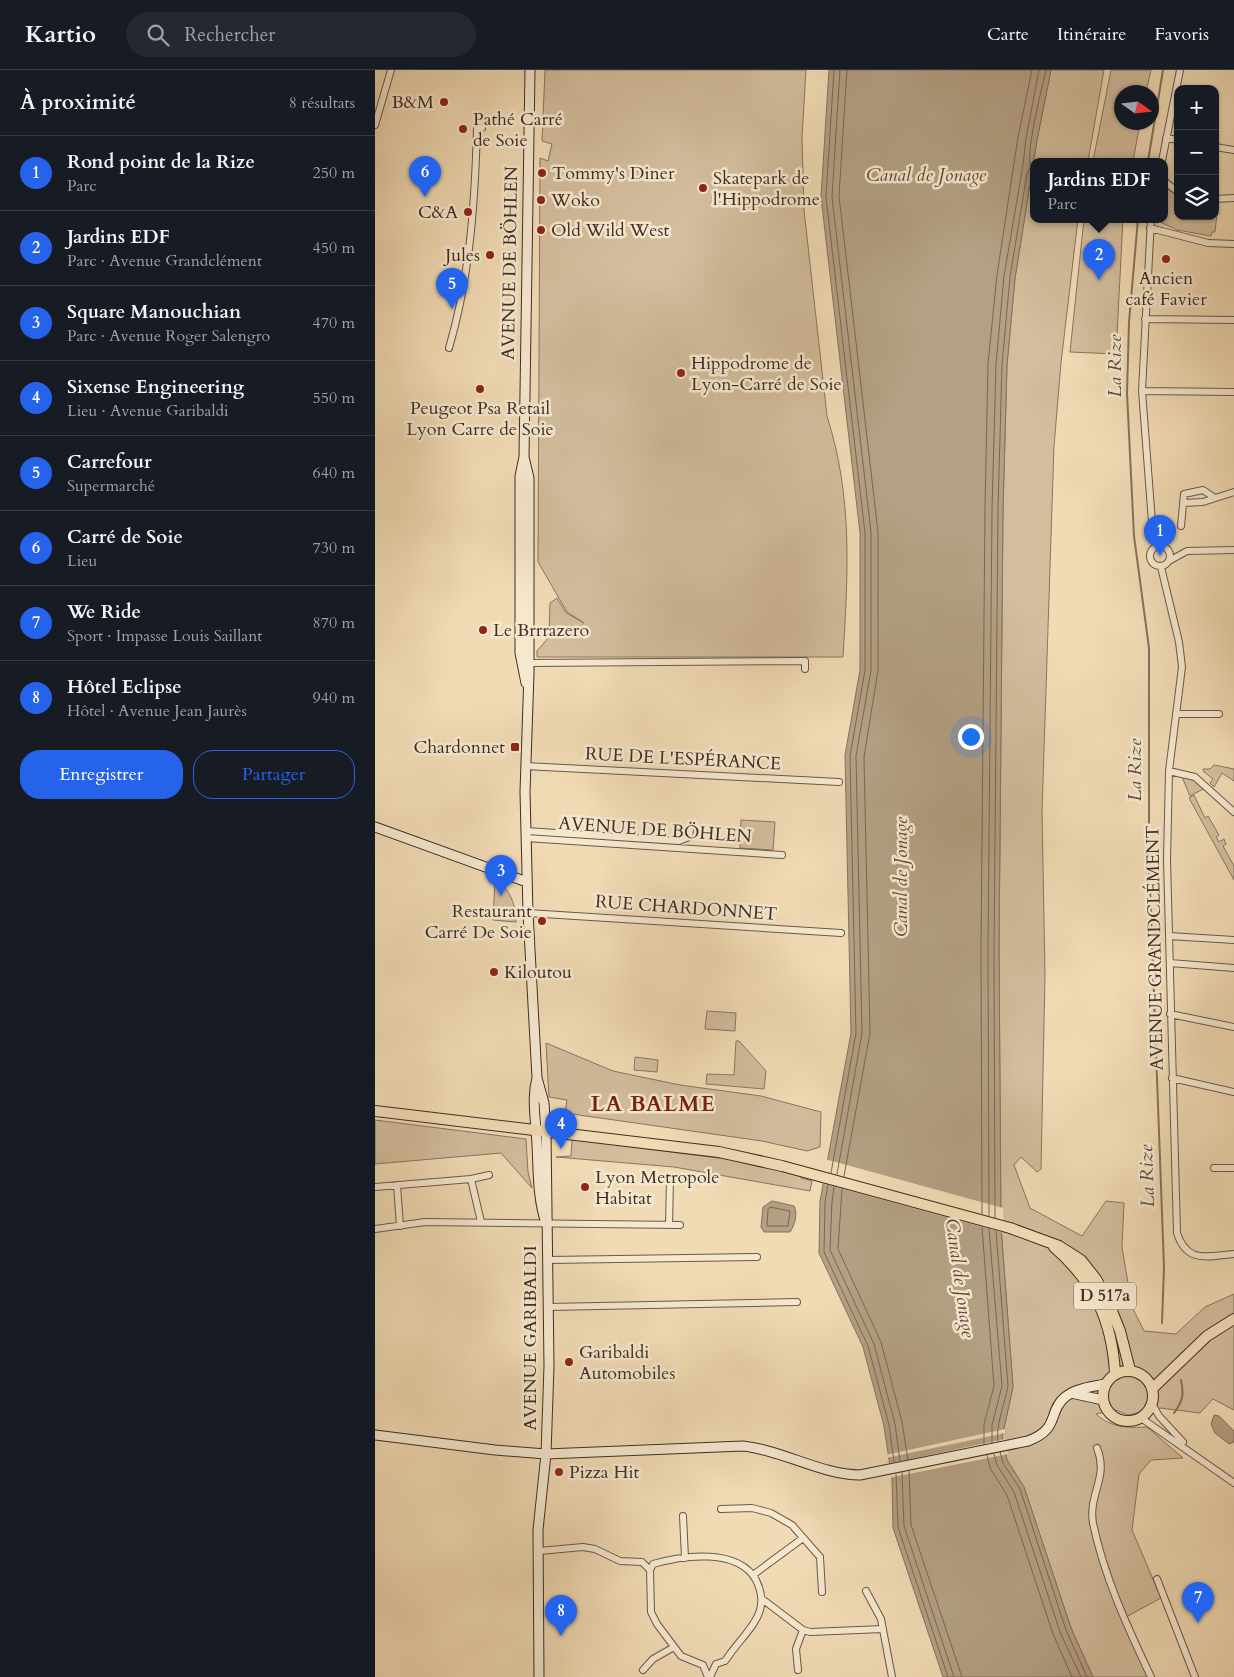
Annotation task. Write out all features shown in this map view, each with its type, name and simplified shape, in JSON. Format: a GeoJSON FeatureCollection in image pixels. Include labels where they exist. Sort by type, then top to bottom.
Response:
{"type":"FeatureCollection","features":[{"type":"Feature","properties":{"kind":"main road","name":"AVENUE DE BÖHLEN"},"geometry":{"type":"LineString","coordinates":[[528,688],[520,653],[520,476],[524,457],[530,70]]}},
{"type":"Feature","properties":{"kind":"main road","name":"AVENUE DE BÖHLEN"},"geometry":{"type":"LineString","coordinates":[[524,457],[529,478],[529,659],[525,766],[527,882]]}},
{"type":"Feature","properties":{"kind":"main road","name":"AVENUE DE BÖHLEN"},"geometry":{"type":"LineString","coordinates":[[520,634],[524,654],[529,659]]}},
{"type":"Feature","properties":{"kind":"main road"},"geometry":{"type":"LineString","coordinates":[[375,828],[527,882]]}},
{"type":"Feature","properties":{"kind":"main road","name":"AVENUE GARIBALDI"},"geometry":{"type":"LineString","coordinates":[[527,882],[537,1078],[533,1092],[541,1132],[540,1208],[545,1223],[549,1307],[546,1454],[538,1530],[539,1677]]}},
{"type":"Feature","properties":{"kind":"main road"},"geometry":{"type":"LineString","coordinates":[[375,1111],[541,1132]]}},
{"type":"Feature","properties":{"kind":"main road","name":"D 517a"},"geometry":{"type":"LineString","coordinates":[[541,1132],[719,1152],[802,1172],[1023,1233],[1068,1250],[1081,1260],[1096,1279],[1108,1301],[1120,1331],[1130,1370]]}},
{"type":"Feature","properties":{"kind":"main road","name":"D 517a"},"geometry":{"type":"LineString","coordinates":[[1050,1243],[1085,1279],[1098,1299],[1107,1326],[1115,1374]]}},
{"type":"Feature","properties":{"kind":"main road"},"geometry":{"type":"LineString","coordinates":[[1152,1389],[1207,1336],[1234,1319]]}},
{"type":"Feature","properties":{"kind":"main road"},"geometry":{"type":"LineString","coordinates":[[375,1435],[495,1450],[546,1454],[743,1446],[763,1449],[844,1474],[873,1474],[1028,1442],[1045,1432],[1050,1426],[1061,1402],[1071,1393],[1105,1384],[1115,1374],[1130,1370],[1145,1377],[1152,1389],[1152,1404],[1141,1418],[1132,1421],[1117,1419],[1106,1409],[1103,1400],[1105,1384]]}},
{"type":"Feature","properties":{"kind":"main road"},"geometry":{"type":"LineString","coordinates":[[1071,1393],[1103,1400]]}},
{"type":"Feature","properties":{"kind":"street"},"geometry":{"type":"LineString","coordinates":[[375,126],[391,70]]}},
{"type":"Feature","properties":{"kind":"street"},"geometry":{"type":"LineString","coordinates":[[1163,158],[1179,70]]}},
{"type":"Feature","properties":{"kind":"street"},"geometry":{"type":"LineString","coordinates":[[449,348],[457,316],[469,242],[477,128],[482,128]]}},
{"type":"Feature","properties":{"kind":"street"},"geometry":{"type":"LineString","coordinates":[[1166,138],[1174,139]]}},
{"type":"Feature","properties":{"kind":"street"},"geometry":{"type":"LineString","coordinates":[[1219,148],[1234,150]]}},
{"type":"Feature","properties":{"kind":"street"},"geometry":{"type":"LineString","coordinates":[[1219,199],[1234,198]]}},
{"type":"Feature","properties":{"kind":"street"},"geometry":{"type":"LineString","coordinates":[[1151,223],[1143,391],[1153,535],[1159,546],[1169,550],[1169,561]]}},
{"type":"Feature","properties":{"kind":"street"},"geometry":{"type":"LineString","coordinates":[[1150,228],[1208,243],[1234,244]]}},
{"type":"Feature","properties":{"kind":"street"},"geometry":{"type":"LineString","coordinates":[[1145,319],[1234,320]]}},
{"type":"Feature","properties":{"kind":"street"},"geometry":{"type":"LineString","coordinates":[[1143,391],[1234,392]]}},
{"type":"Feature","properties":{"kind":"street"},"geometry":{"type":"LineString","coordinates":[[1181,526],[1184,494],[1187,491],[1203,490],[1215,498]]}},
{"type":"Feature","properties":{"kind":"street"},"geometry":{"type":"LineString","coordinates":[[1183,503],[1203,502],[1234,492]]}},
{"type":"Feature","properties":{"kind":"street"},"geometry":{"type":"LineString","coordinates":[[1159,546],[1152,549],[1149,556],[1154,565],[1161,567],[1187,550],[1234,550]]}},
{"type":"Feature","properties":{"kind":"street","name":"AVENUE GRANDCLÉMENT"},"geometry":{"type":"LineString","coordinates":[[1161,567],[1181,649],[1182,667],[1169,771],[1167,860],[1177,1233],[1181,1246],[1189,1253],[1199,1256],[1234,1254]]}},
{"type":"Feature","properties":{"kind":"street"},"geometry":{"type":"LineString","coordinates":[[529,659],[805,661],[805,669]]}},
{"type":"Feature","properties":{"kind":"street"},"geometry":{"type":"LineString","coordinates":[[1176,714],[1219,714]]}},
{"type":"Feature","properties":{"kind":"street","name":"RUE DE L'ESPÉRANCE"},"geometry":{"type":"LineString","coordinates":[[525,766],[839,782]]}},
{"type":"Feature","properties":{"kind":"street"},"geometry":{"type":"LineString","coordinates":[[1169,771],[1195,777],[1234,812]]}},
{"type":"Feature","properties":{"kind":"street"},"geometry":{"type":"LineString","coordinates":[[526,835],[679,841],[689,837],[690,830]]}},
{"type":"Feature","properties":{"kind":"street","name":"AVENUE DE BÖHLEN"},"geometry":{"type":"LineString","coordinates":[[526,835],[782,855]]}},
{"type":"Feature","properties":{"kind":"street","name":"RUE CHARDONNET"},"geometry":{"type":"LineString","coordinates":[[528,913],[841,933]]}},
{"type":"Feature","properties":{"kind":"street"},"geometry":{"type":"LineString","coordinates":[[1169,936],[1234,940]]}},
{"type":"Feature","properties":{"kind":"street"},"geometry":{"type":"LineString","coordinates":[[1170,963],[1234,968]]}},
{"type":"Feature","properties":{"kind":"street"},"geometry":{"type":"LineString","coordinates":[[1170,1014],[1234,1027]]}},
{"type":"Feature","properties":{"kind":"street"},"geometry":{"type":"LineString","coordinates":[[1172,1078],[1234,1092]]}},
{"type":"Feature","properties":{"kind":"street"},"geometry":{"type":"LineString","coordinates":[[1214,1168],[1234,1168]]}},
{"type":"Feature","properties":{"kind":"street"},"geometry":{"type":"LineString","coordinates":[[375,1187],[471,1179],[489,1175]]}},
{"type":"Feature","properties":{"kind":"street"},"geometry":{"type":"LineString","coordinates":[[669,1225],[670,1178]]}},
{"type":"Feature","properties":{"kind":"street"},"geometry":{"type":"LineString","coordinates":[[471,1179],[481,1222]]}},
{"type":"Feature","properties":{"kind":"street"},"geometry":{"type":"LineString","coordinates":[[397,1185],[400,1226]]}},
{"type":"Feature","properties":{"kind":"street"},"geometry":{"type":"LineString","coordinates":[[375,1229],[425,1222],[680,1225]]}},
{"type":"Feature","properties":{"kind":"street"},"geometry":{"type":"LineString","coordinates":[[547,1260],[757,1257]]}},
{"type":"Feature","properties":{"kind":"street"},"geometry":{"type":"LineString","coordinates":[[549,1307],[797,1302]]}},
{"type":"Feature","properties":{"kind":"street"},"geometry":{"type":"LineString","coordinates":[[1152,1404],[1159,1416],[1192,1452]]}},
{"type":"Feature","properties":{"kind":"street"},"geometry":{"type":"LineString","coordinates":[[1141,1418],[1234,1483]]}},
{"type":"Feature","properties":{"kind":"street"},"geometry":{"type":"LineString","coordinates":[[1097,1448],[1102,1460],[1102,1472],[1093,1502],[1093,1521],[1114,1591],[1151,1677]]}},
{"type":"Feature","properties":{"kind":"street"},"geometry":{"type":"LineString","coordinates":[[721,1509],[752,1508],[771,1513],[792,1525],[820,1557],[822,1592]]}},
{"type":"Feature","properties":{"kind":"street"},"geometry":{"type":"LineString","coordinates":[[683,1516],[685,1558]]}},
{"type":"Feature","properties":{"kind":"street"},"geometry":{"type":"LineString","coordinates":[[753,1575],[803,1538]]}},
{"type":"Feature","properties":{"kind":"street"},"geometry":{"type":"LineString","coordinates":[[539,1551],[583,1547],[602,1552],[620,1561],[642,1562],[652,1567],[685,1558],[735,1560],[742,1564],[753,1575],[760,1589],[762,1599],[760,1611],[725,1661],[703,1666],[681,1656],[674,1647],[651,1612],[652,1567]]}},
{"type":"Feature","properties":{"kind":"street"},"geometry":{"type":"LineString","coordinates":[[1157,1579],[1195,1677]]}},
{"type":"Feature","properties":{"kind":"street"},"geometry":{"type":"LineString","coordinates":[[866,1590],[881,1618],[892,1677]]}},
{"type":"Feature","properties":{"kind":"street"},"geometry":{"type":"LineString","coordinates":[[762,1599],[803,1630],[810,1632],[883,1629]]}},
{"type":"Feature","properties":{"kind":"street"},"geometry":{"type":"LineString","coordinates":[[798,1670],[796,1648],[803,1630]]}},
{"type":"Feature","properties":{"kind":"street"},"geometry":{"type":"LineString","coordinates":[[643,1670],[653,1659],[674,1647]]}},
{"type":"Feature","properties":{"kind":"street"},"geometry":{"type":"LineString","coordinates":[[709,1677],[716,1664]]}},
{"type":"Feature","properties":{"kind":"street"},"geometry":{"type":"LineString","coordinates":[[703,1666],[709,1677]]}},
{"type":"Feature","properties":{"kind":"shaded area","name":"Hippodrome de Lyon-Carré de Soie"},"geometry":{"type":"Polygon","coordinates":[[[545,70],[806,70],[802,137],[804,210],[827,416],[841,476],[847,536],[843,657],[537,657],[537,651],[549,637],[550,603],[557,598],[566,613],[584,623],[567,612],[538,562],[540,158],[548,161],[552,144],[542,141],[545,70]]]}},
{"type":"Feature","properties":{"kind":"shaded area"},"geometry":{"type":"Polygon","coordinates":[[[1051,70],[1104,70],[1089,158],[1034,158],[1051,70]]]}},
{"type":"Feature","properties":{"kind":"shaded area"},"geometry":{"type":"Polygon","coordinates":[[[1111,70],[1151,70],[1148,85],[1114,85],[1114,130],[1139,130],[1134,158],[1094,158],[1111,70]]]}},
{"type":"Feature","properties":{"kind":"shaded area"},"geometry":{"type":"Polygon","coordinates":[[[1030,184],[1030,223],[1078,223],[1061,363],[1054,446],[1042,811],[1045,975],[1041,1169],[1037,1172],[1021,1157],[1014,1165],[1030,1208],[1082,1236],[1106,1201],[1124,1203],[1122,1247],[1132,1307],[1144,1331],[1176,1334],[1205,1307],[1234,1294],[1234,1410],[1213,1399],[1200,1413],[1160,1408],[1128,1415],[1116,1410],[1096,1414],[1114,1425],[1147,1427],[1183,1458],[1151,1460],[1139,1474],[1132,1530],[1161,1598],[1124,1618],[1149,1677],[1093,1677],[1071,1628],[1024,1487],[1007,1460],[1002,1437],[1013,1387],[1001,1227],[999,950],[1003,509],[1007,365],[1015,278],[1030,184]]]}},
{"type":"Feature","properties":{"kind":"shaded area"},"geometry":{"type":"Polygon","coordinates":[[[1168,188],[1174,193],[1174,220],[1216,220],[1215,232],[1212,232],[1211,236],[1177,230],[1162,223],[1168,223],[1168,188]]]}},
{"type":"Feature","properties":{"kind":"shaded area"},"geometry":{"type":"Polygon","coordinates":[[[1084,223],[1123,223],[1116,354],[1070,352],[1084,223]]]}},
{"type":"Feature","properties":{"kind":"shaded area"},"geometry":{"type":"Polygon","coordinates":[[[1214,765],[1234,769],[1234,781],[1222,773],[1214,787],[1210,783],[1213,779],[1203,769],[1210,769],[1214,765]]]}},
{"type":"Feature","properties":{"kind":"shaded area"},"geometry":{"type":"Polygon","coordinates":[[[1182,777],[1194,779],[1205,788],[1190,796],[1182,777]]]}},
{"type":"Feature","properties":{"kind":"shaded area"},"geometry":{"type":"Polygon","coordinates":[[[1194,795],[1205,818],[1208,816],[1219,835],[1216,837],[1219,842],[1224,839],[1226,844],[1223,846],[1234,866],[1234,880],[1189,798],[1194,795]]]}},
{"type":"Feature","properties":{"kind":"shaded area"},"geometry":{"type":"Polygon","coordinates":[[[741,820],[775,822],[773,850],[740,848],[741,820]]]}},
{"type":"Feature","properties":{"kind":"shaded area"},"geometry":{"type":"Polygon","coordinates":[[[495,881],[509,893],[514,904],[516,922],[493,920],[495,881]]]}},
{"type":"Feature","properties":{"kind":"shaded area"},"geometry":{"type":"Polygon","coordinates":[[[707,1011],[736,1013],[735,1031],[705,1029],[707,1011]]]}},
{"type":"Feature","properties":{"kind":"shaded area"},"geometry":{"type":"Polygon","coordinates":[[[736,1041],[739,1041],[766,1071],[764,1089],[706,1084],[707,1074],[734,1075],[736,1041]]]}},
{"type":"Feature","properties":{"kind":"shaded area"},"geometry":{"type":"Polygon","coordinates":[[[546,1043],[613,1071],[680,1085],[761,1096],[821,1112],[820,1147],[807,1151],[762,1141],[565,1113],[567,1100],[549,1097],[546,1043]]]}},
{"type":"Feature","properties":{"kind":"shaded area"},"geometry":{"type":"Polygon","coordinates":[[[635,1057],[658,1060],[657,1072],[634,1070],[635,1057]]]}},
{"type":"Feature","properties":{"kind":"shaded area"},"geometry":{"type":"Polygon","coordinates":[[[375,1120],[526,1139],[528,1172],[532,1188],[501,1153],[375,1164],[375,1120]]]}},
{"type":"Feature","properties":{"kind":"shaded area"},"geometry":{"type":"Polygon","coordinates":[[[572,1139],[741,1161],[801,1175],[801,1178],[812,1181],[810,1191],[674,1167],[556,1157],[571,1156],[572,1139]]]}},
{"type":"Feature","properties":{"kind":"water","name":"Canal de Jonage"},"geometry":{"type":"Polygon","coordinates":[[[829,70],[1051,70],[1034,158],[1030,158],[1030,184],[1015,278],[1007,365],[1003,509],[999,950],[1001,1227],[1013,1387],[1002,1437],[1007,1460],[1024,1487],[1071,1628],[1093,1677],[943,1677],[893,1528],[892,1480],[884,1426],[863,1347],[819,1253],[820,1201],[851,1033],[845,755],[860,670],[860,533],[821,197],[829,70]]]}},
{"type":"Feature","properties":{"kind":"water"},"geometry":{"type":"Polygon","coordinates":[[[772,1201],[794,1206],[796,1212],[795,1219],[790,1232],[764,1232],[761,1227],[763,1207],[772,1201]]]}},
{"type":"Feature","properties":{"kind":"water"},"geometry":{"type":"Polygon","coordinates":[[[1214,1415],[1219,1416],[1234,1431],[1234,1442],[1229,1444],[1215,1433],[1211,1424],[1214,1415]]]}},
{"type":"Feature","properties":{"kind":"pier"},"geometry":{"type":"Polygon","coordinates":[[[825,1159],[1003,1208],[1004,1233],[821,1183],[825,1159]]]}},
{"type":"Feature","properties":{"kind":"pier"},"geometry":{"type":"Polygon","coordinates":[[[1005,1429],[1005,1433],[886,1458],[885,1455],[1005,1429]]]}},
{"type":"Feature","properties":{"kind":"pier"},"geometry":{"type":"Polygon","coordinates":[[[1005,1439],[1008,1454],[889,1478],[887,1464],[1005,1439]]]}},
{"type":"Feature","properties":{"kind":"waterway","name":"La Rize"},"geometry":{"type":"LineString","coordinates":[[1148,158],[1163,70]]}},
{"type":"Feature","properties":{"kind":"waterway","name":"La Rize"},"geometry":{"type":"LineString","coordinates":[[1138,223],[1129,322],[1127,393],[1134,536],[1149,648],[1149,862],[1164,1267],[1162,1323]]}},
{"type":"Feature","properties":{"kind":"waterway","name":"La Rize"},"geometry":{"type":"LineString","coordinates":[[1174,1413],[1182,1397],[1181,1380]]}},
{"type":"Feature","properties":{"kind":"place","name":"B&M"},"geometry":{"type":"Point","coordinates":[444,102]}},
{"type":"Feature","properties":{"kind":"place","name":"Pathé Carré de Soie"},"geometry":{"type":"Point","coordinates":[463,129]}},
{"type":"Feature","properties":{"kind":"place","name":"Tommy's Diner"},"geometry":{"type":"Point","coordinates":[542,173]}},
{"type":"Feature","properties":{"kind":"place","name":"Skatepark de l'Hippodrome"},"geometry":{"type":"Point","coordinates":[703,188]}},
{"type":"Feature","properties":{"kind":"place","name":"Carré de Soie"},"geometry":{"type":"Point","coordinates":[425,197]}},
{"type":"Feature","properties":{"kind":"place","name":"Woko"},"geometry":{"type":"Point","coordinates":[541,200]}},
{"type":"Feature","properties":{"kind":"place","name":"C&A"},"geometry":{"type":"Point","coordinates":[468,212]}},
{"type":"Feature","properties":{"kind":"place","name":"Old Wild West"},"geometry":{"type":"Point","coordinates":[541,230]}},
{"type":"Feature","properties":{"kind":"place","name":"Jules"},"geometry":{"type":"Point","coordinates":[490,255]}},
{"type":"Feature","properties":{"kind":"place","name":"Ancien café Favier"},"geometry":{"type":"Point","coordinates":[1166,259]}},
{"type":"Feature","properties":{"kind":"place","name":"Jardins EDF"},"geometry":{"type":"Point","coordinates":[1099,280]}},
{"type":"Feature","properties":{"kind":"place","name":"Carrefour"},"geometry":{"type":"Point","coordinates":[452,309]}},
{"type":"Feature","properties":{"kind":"place","name":"Hippodrome de Lyon-Carré de Soie"},"geometry":{"type":"Point","coordinates":[681,373]}},
{"type":"Feature","properties":{"kind":"place","name":"Peugeot Psa Retail Lyon Carre de Soie"},"geometry":{"type":"Point","coordinates":[480,389]}},
{"type":"Feature","properties":{"kind":"place","name":"Rond point de la Rize"},"geometry":{"type":"Point","coordinates":[1160,556]}},
{"type":"Feature","properties":{"kind":"place","name":"Le Brrrazero"},"geometry":{"type":"Point","coordinates":[483,630]}},
{"type":"Feature","properties":{"kind":"place","name":"Chardonnet"},"geometry":{"type":"Point","coordinates":[515,747]}},
{"type":"Feature","properties":{"kind":"place","name":"Square Manouchian"},"geometry":{"type":"Point","coordinates":[501,896]}},
{"type":"Feature","properties":{"kind":"place","name":"Restaurant Carré De Soie"},"geometry":{"type":"Point","coordinates":[542,921]}},
{"type":"Feature","properties":{"kind":"place","name":"Kiloutou"},"geometry":{"type":"Point","coordinates":[494,972]}},
{"type":"Feature","properties":{"kind":"place","name":"Sixense Engineering"},"geometry":{"type":"Point","coordinates":[561,1149]}},
{"type":"Feature","properties":{"kind":"place","name":"Lyon Metropole Habitat"},"geometry":{"type":"Point","coordinates":[585,1187]}},
{"type":"Feature","properties":{"kind":"place","name":"Garibaldi Automobiles"},"geometry":{"type":"Point","coordinates":[569,1362]}},
{"type":"Feature","properties":{"kind":"place","name":"Pizza Hit"},"geometry":{"type":"Point","coordinates":[559,1472]}},
{"type":"Feature","properties":{"kind":"place","name":"We Ride"},"geometry":{"type":"Point","coordinates":[1198,1623]}},
{"type":"Feature","properties":{"kind":"place","name":"Hôtel Eclipse"},"geometry":{"type":"Point","coordinates":[561,1636]}},
{"type":"Feature","properties":{"kind":"district","name":"LA BALME"},"geometry":{"type":"Point","coordinates":[653,1104]}}]}
